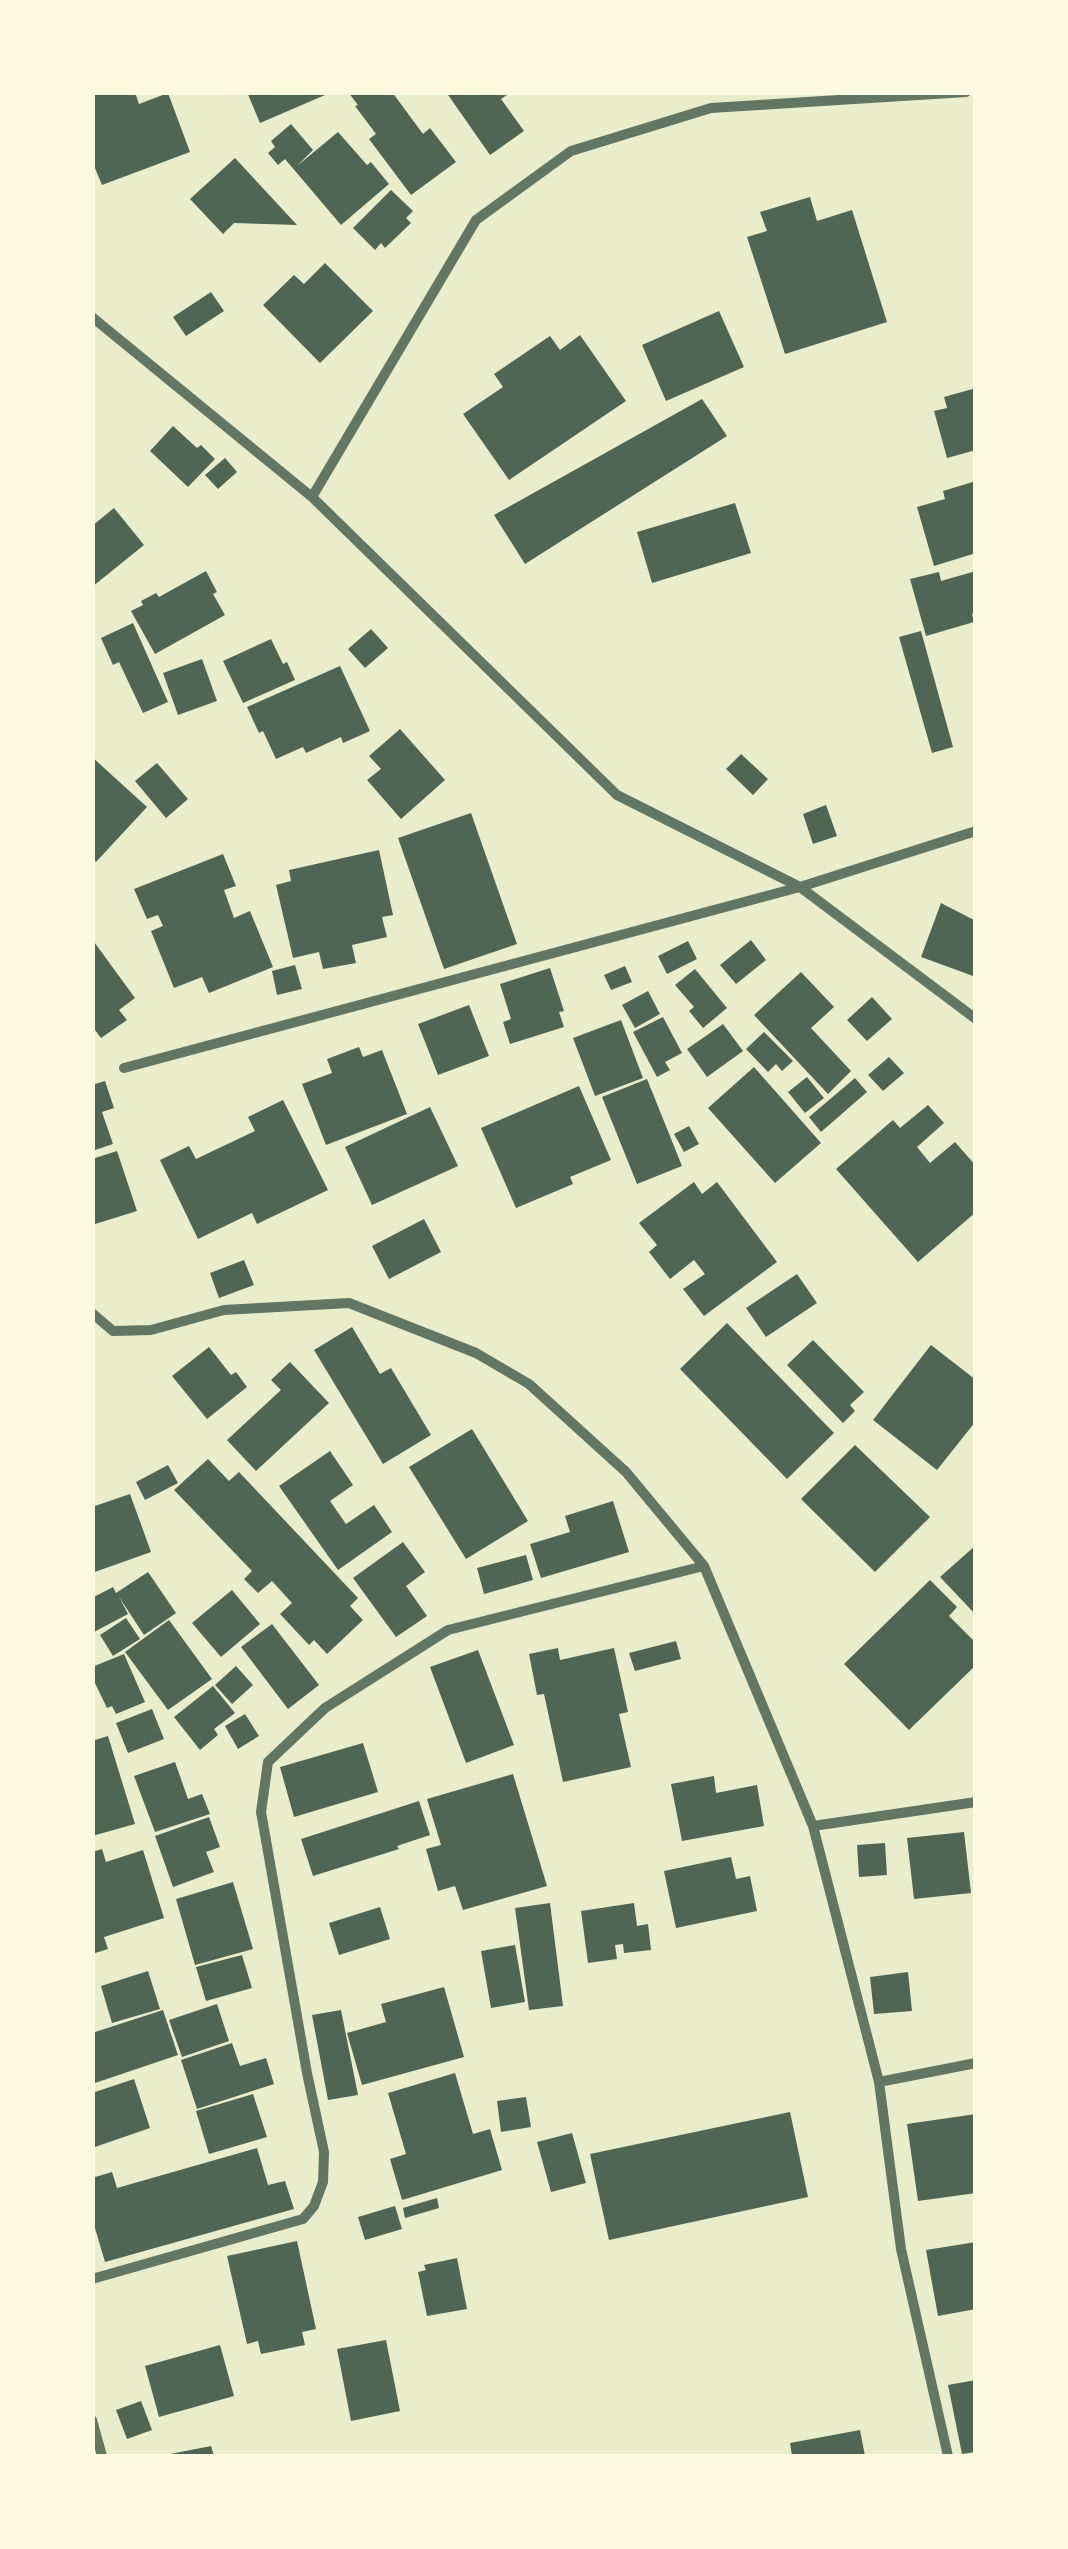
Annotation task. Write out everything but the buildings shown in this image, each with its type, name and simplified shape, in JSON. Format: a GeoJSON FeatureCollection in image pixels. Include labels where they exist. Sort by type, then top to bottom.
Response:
{"type":"FeatureCollection","features":[{"type":"Feature","properties":{"kind":"street"},"geometry":{"type":"LineString","coordinates":[[312,497],[476,220],[571,151],[711,108],[966,92]]}},
{"type":"Feature","properties":{"kind":"street"},"geometry":{"type":"LineString","coordinates":[[92,317],[312,497],[617,794],[800,887],[976,1019]]}},
{"type":"Feature","properties":{"kind":"street"},"geometry":{"type":"LineString","coordinates":[[124,1068],[800,887],[976,831]]}},
{"type":"Feature","properties":{"kind":"street"},"geometry":{"type":"LineString","coordinates":[[92,1313],[113,1331],[151,1330],[224,1310],[349,1302],[476,1353],[529,1384],[626,1472],[704,1566],[813,1826],[879,2082],[901,2249],[948,2456]]}},
{"type":"Feature","properties":{"kind":"street"},"geometry":{"type":"LineString","coordinates":[[92,2280],[304,2220],[323,2182],[324,2152],[261,1812],[268,1762],[325,1708],[448,1630],[704,1566]]}},
{"type":"Feature","properties":{"kind":"street"},"geometry":{"type":"LineString","coordinates":[[813,1826],[976,1802]]}},
{"type":"Feature","properties":{"kind":"street"},"geometry":{"type":"LineString","coordinates":[[879,2082],[976,2063]]}},
{"type":"Feature","properties":{"kind":"street"},"geometry":{"type":"LineString","coordinates":[[92,2420],[98,2451]]}}]}
